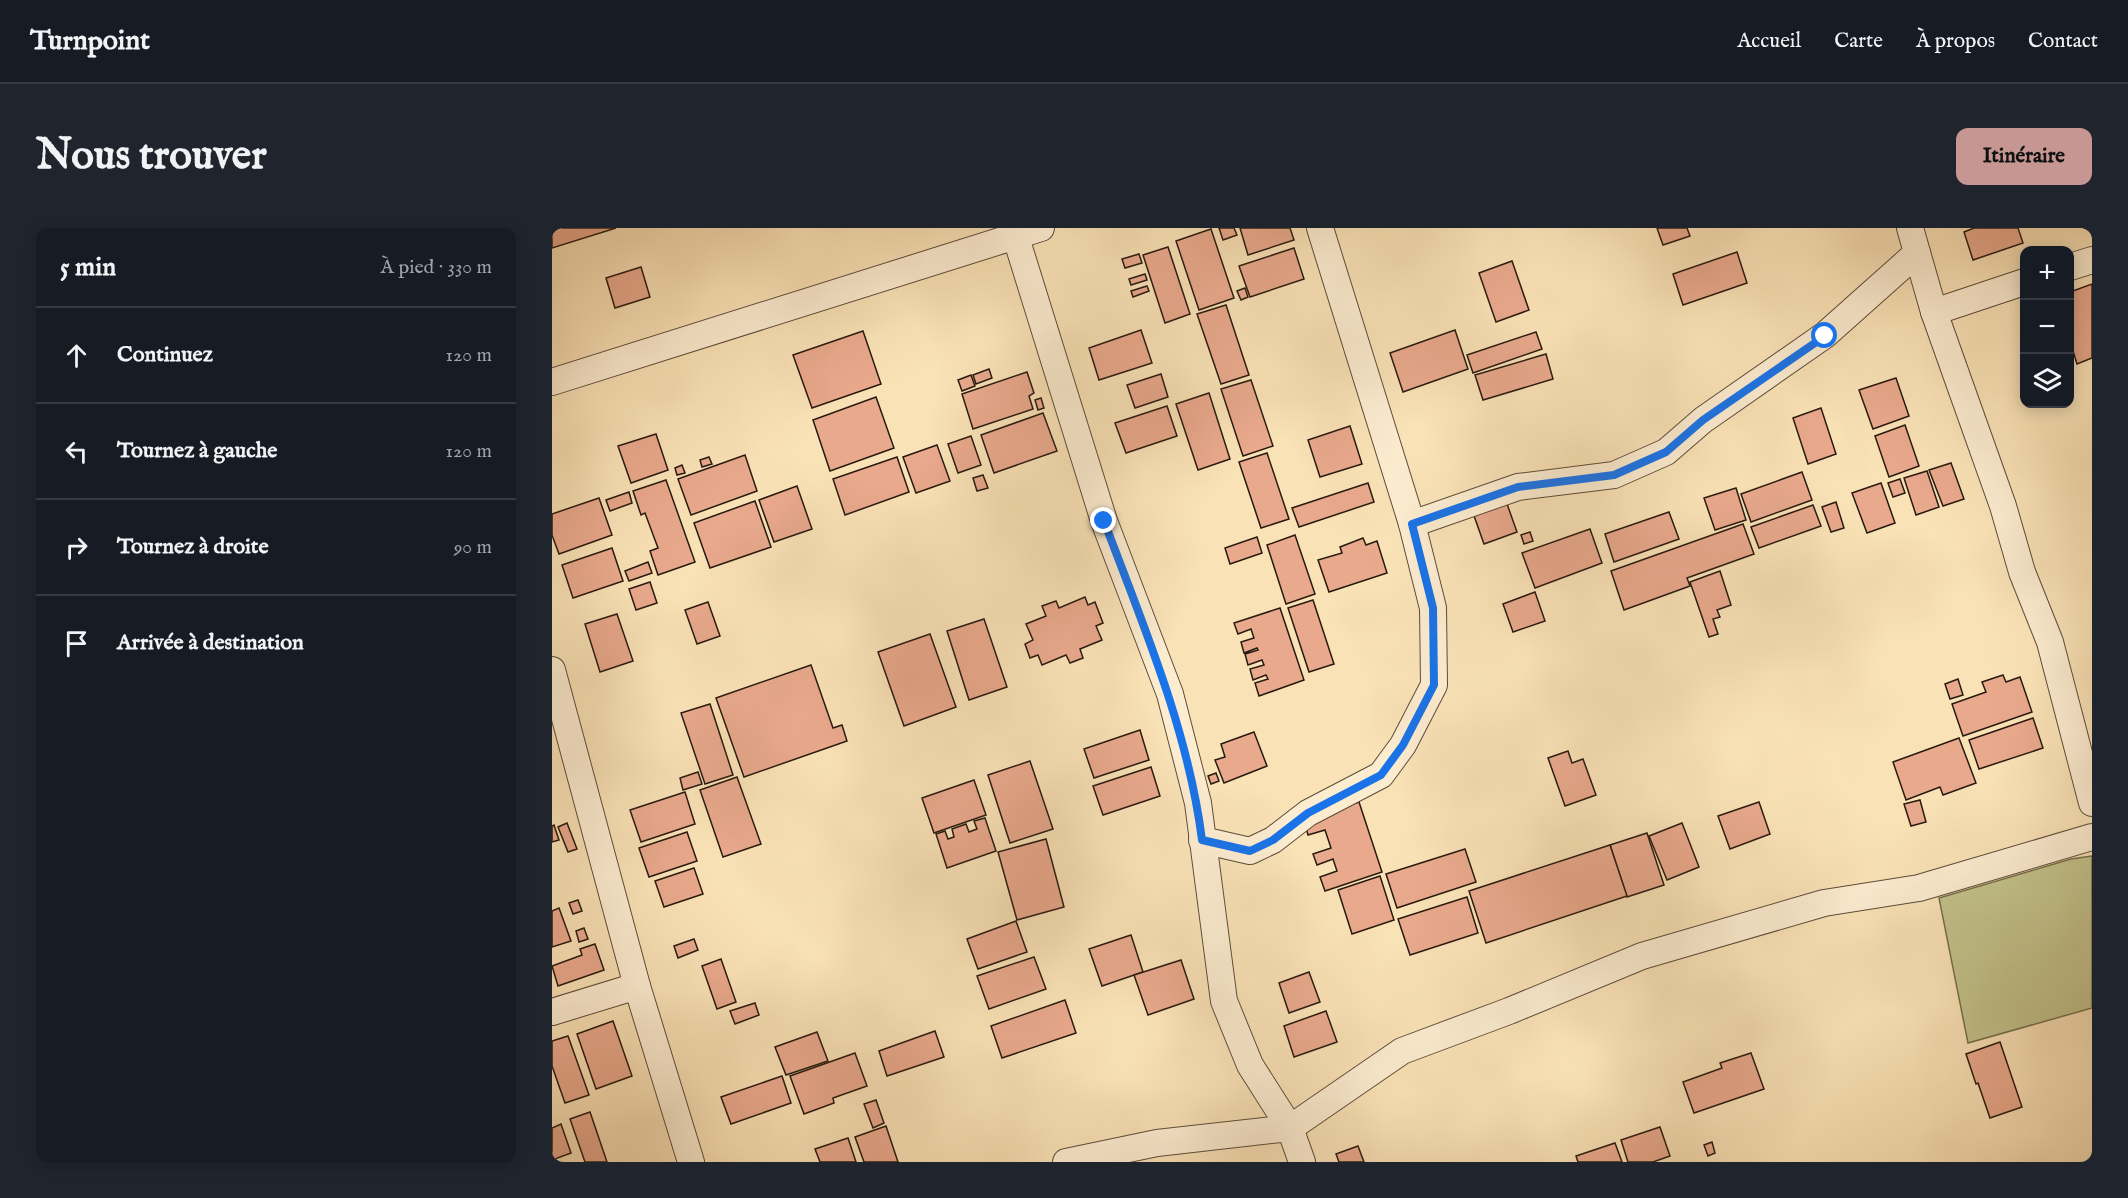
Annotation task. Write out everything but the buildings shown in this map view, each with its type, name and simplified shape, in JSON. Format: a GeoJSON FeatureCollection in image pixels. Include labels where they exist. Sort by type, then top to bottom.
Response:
{"type":"FeatureCollection","features":[{"type":"Feature","properties":{"kind":"street"},"geometry":{"type":"LineString","coordinates":[[552,382],[1014,232],[1041,228]]}},
{"type":"Feature","properties":{"kind":"street"},"geometry":{"type":"LineString","coordinates":[[1202,840],[1250,851],[1273,840],[1308,813],[1381,775],[1403,745],[1434,685],[1433,608],[1412,524],[1320,228]]}},
{"type":"Feature","properties":{"kind":"street"},"geometry":{"type":"LineString","coordinates":[[1910,228],[1934,312],[2003,506],[2022,572],[2050,642],[2092,802]]}},
{"type":"Feature","properties":{"kind":"street"},"geometry":{"type":"LineString","coordinates":[[1014,232],[1104,521],[1170,694],[1198,803],[1224,1000],[1250,1065],[1290,1128],[1302,1162]]}},
{"type":"Feature","properties":{"kind":"street"},"geometry":{"type":"LineString","coordinates":[[1412,524],[1518,487],[1614,475],[1666,452],[1703,420],[1825,336],[1917,253]]}},
{"type":"Feature","properties":{"kind":"street"},"geometry":{"type":"LineString","coordinates":[[2074,266],[2092,260]]}},
{"type":"Feature","properties":{"kind":"street"},"geometry":{"type":"LineString","coordinates":[[1934,312],[2020,284]]}},
{"type":"Feature","properties":{"kind":"street"},"geometry":{"type":"LineString","coordinates":[[552,670],[637,986],[691,1162]]}},
{"type":"Feature","properties":{"kind":"street"},"geometry":{"type":"LineString","coordinates":[[1066,1162],[1157,1143],[1290,1128],[1402,1051],[1509,1011],[1642,956],[1824,903],[1919,888],[2092,837]]}},
{"type":"Feature","properties":{"kind":"street"},"geometry":{"type":"LineString","coordinates":[[552,1012],[637,986]]}},
{"type":"Feature","properties":{"kind":"shaded area"},"geometry":{"type":"Polygon","coordinates":[[[2092,856],[2092,1008],[1968,1043],[1939,898],[2071,859],[2092,856]]]}},
{"type":"Feature","properties":{"kind":"route"},"geometry":{"type":"LineString","coordinates":[[1104,521],[1170,694],[1198,803],[1202,840],[1250,851],[1273,840],[1308,813],[1381,775],[1403,745],[1434,685],[1433,608],[1412,524],[1518,487],[1614,475],[1666,452],[1703,420],[1825,336]]}}]}
